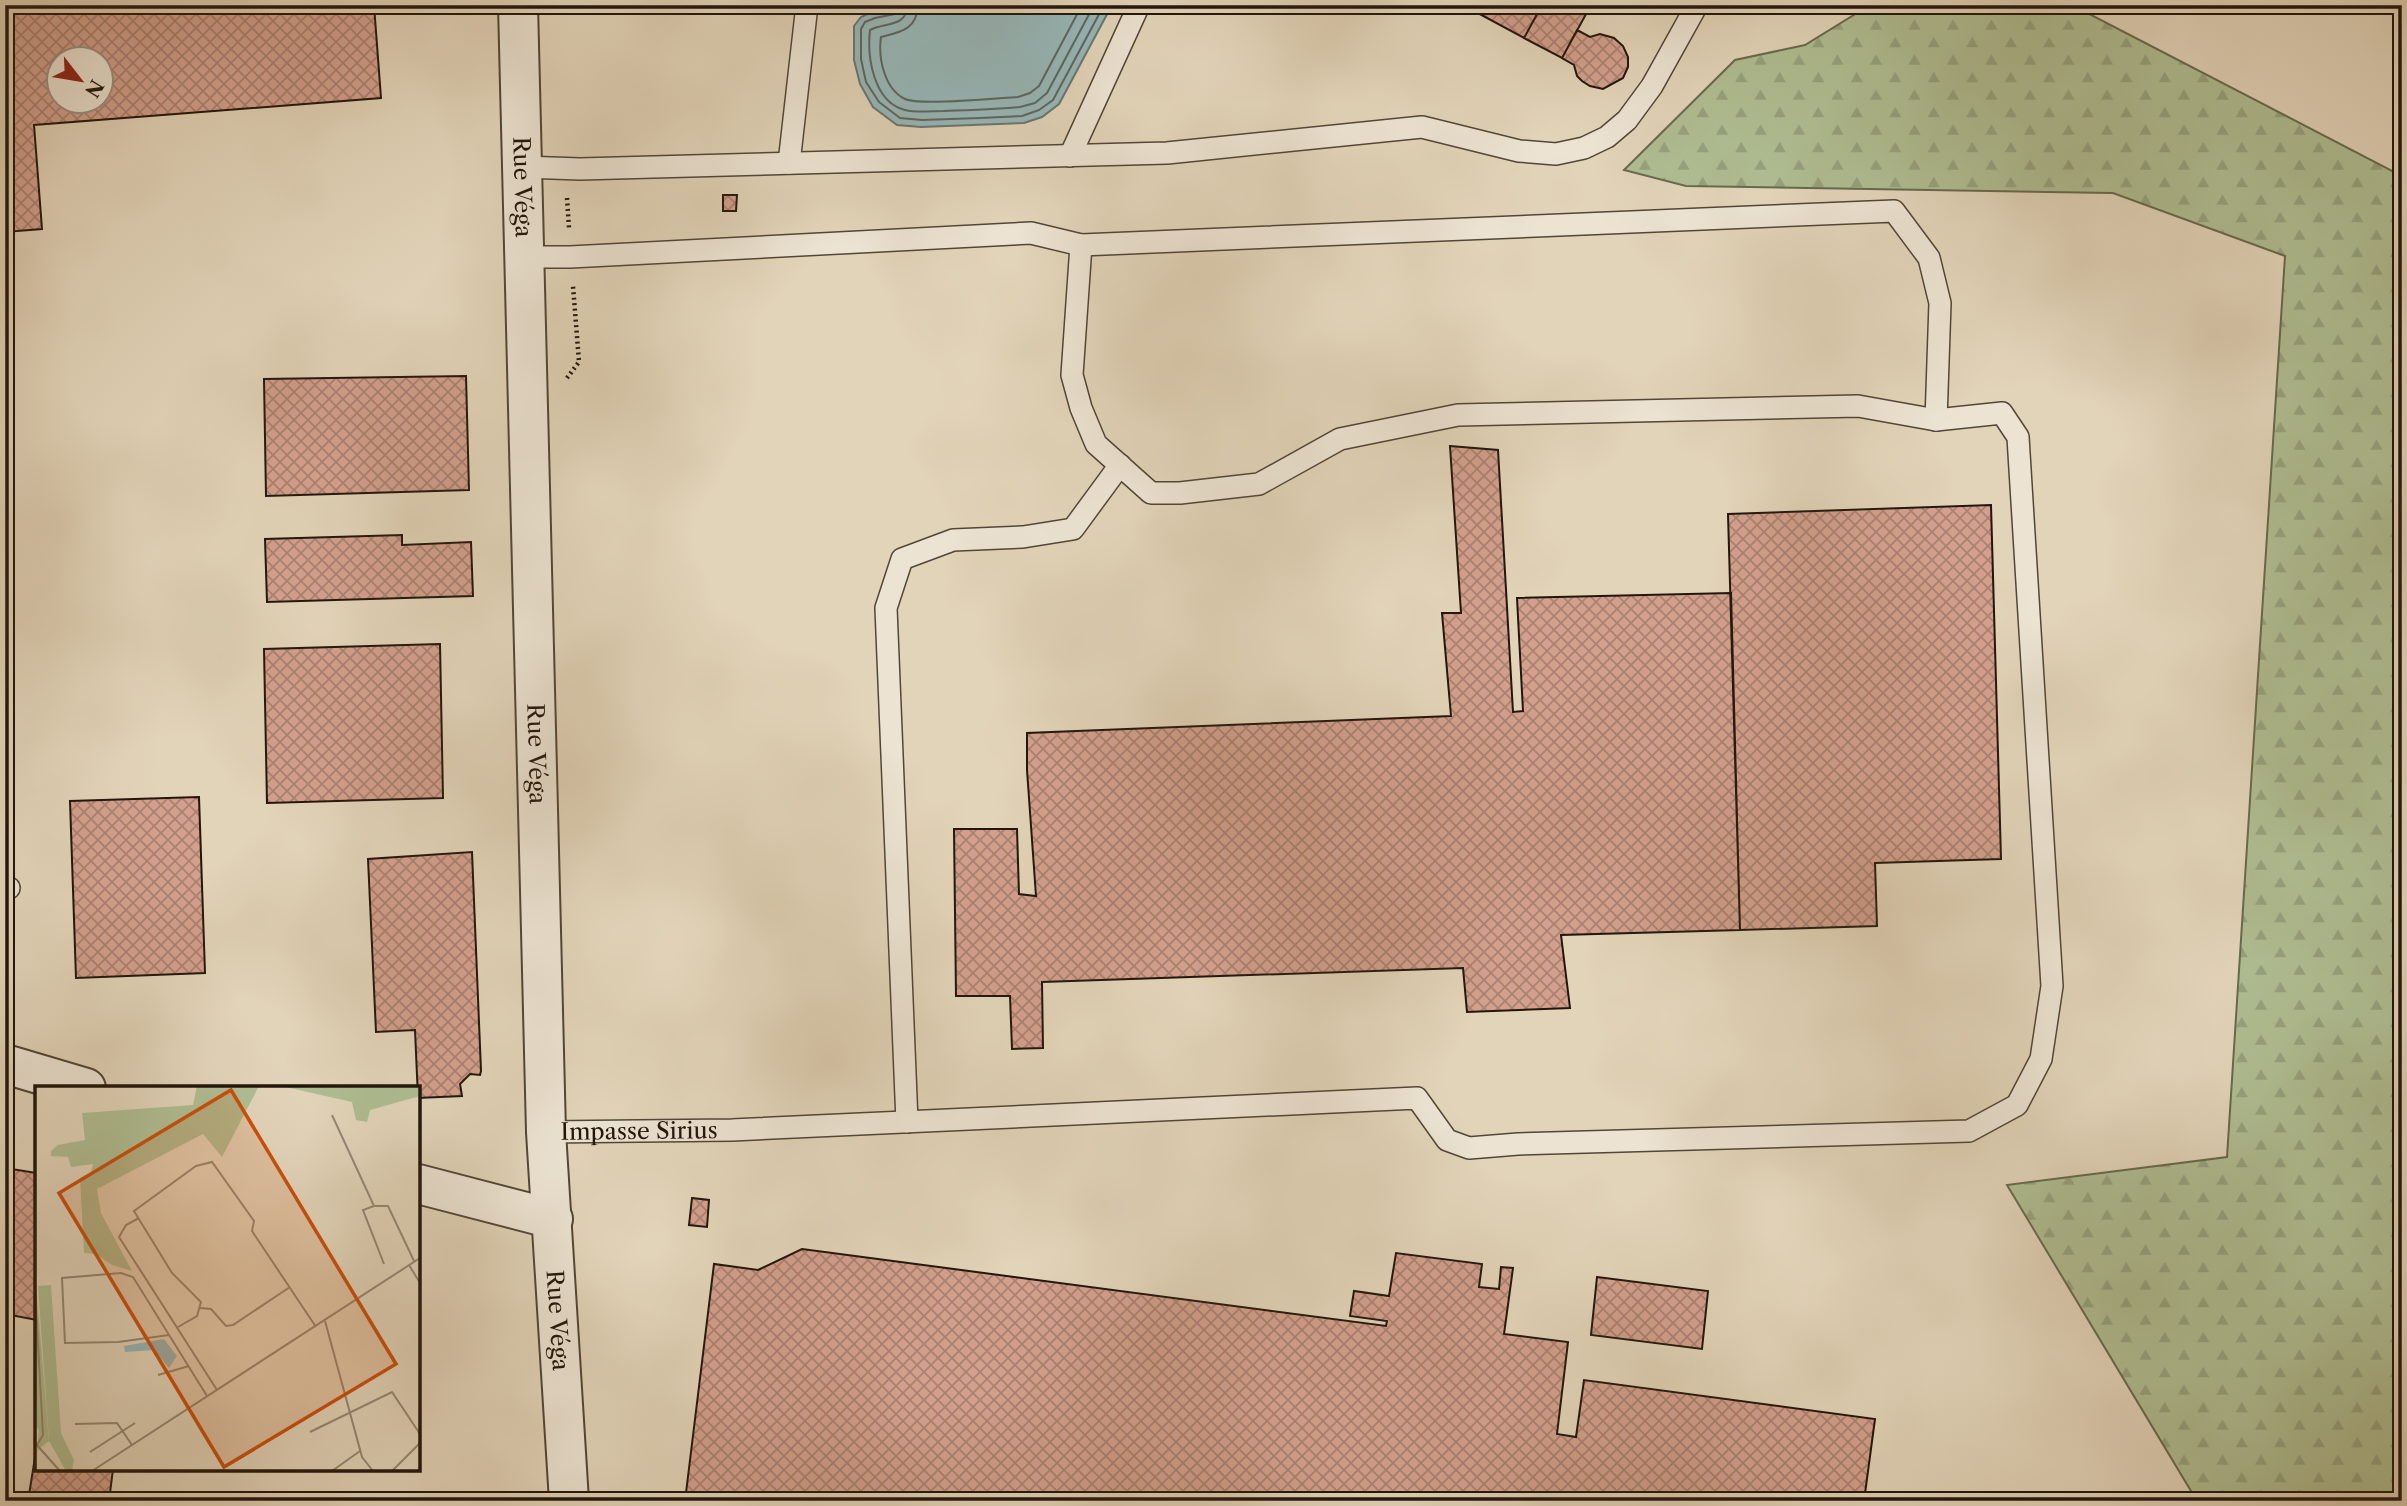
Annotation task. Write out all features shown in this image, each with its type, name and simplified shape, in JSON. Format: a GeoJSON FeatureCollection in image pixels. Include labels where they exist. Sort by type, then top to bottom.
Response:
{"type":"FeatureCollection","features":[{"type":"Feature","properties":{"kind":"street","name":"Rue Véga"},"geometry":{"type":"LineString","coordinates":[[518,5],[546,1132],[569,1501]]}},
{"type":"Feature","properties":{"kind":"street"},"geometry":{"type":"LineString","coordinates":[[5,1064],[79,1086]]}},
{"type":"Feature","properties":{"kind":"street"},"geometry":{"type":"LineString","coordinates":[[420,1185],[553,1219]]}},
{"type":"Feature","properties":{"kind":"lane"},"geometry":{"type":"LineString","coordinates":[[789,163],[807,5]]}},
{"type":"Feature","properties":{"kind":"lane"},"geometry":{"type":"LineString","coordinates":[[1070,156],[1139,5]]}},
{"type":"Feature","properties":{"kind":"lane"},"geometry":{"type":"LineString","coordinates":[[523,167],[580,169],[1167,153],[1422,127],[1519,150],[1556,154],[1584,148],[1607,137],[1628,120],[1652,86],[1697,5]]}},
{"type":"Feature","properties":{"kind":"lane"},"geometry":{"type":"LineString","coordinates":[[525,257],[570,257],[1031,233],[1081,245],[1894,211],[1929,258],[1940,303],[1936,420],[1858,406],[1458,415],[1340,439],[1259,484],[1180,493],[1152,493],[1096,444],[1081,408],[1072,375],[1081,245]]}},
{"type":"Feature","properties":{"kind":"lane","name":"Impasse Sirius"},"geometry":{"type":"LineString","coordinates":[[546,1132],[733,1130],[1417,1098],[1447,1140],[1469,1148],[1518,1144],[1969,1131],[2017,1105],[2041,1059],[2052,986],[2018,438],[2002,413],[1936,420]]}},
{"type":"Feature","properties":{"kind":"lane"},"geometry":{"type":"LineString","coordinates":[[907,1122],[886,608],[902,559],[953,540],[1023,537],[1073,529],[1120,465]]}},
{"type":"Feature","properties":{"kind":"green space"},"geometry":{"type":"Polygon","coordinates":[[[1870,5],[2072,5],[2402,176],[2402,1501],[2197,1501],[2007,1185],[2227,1157],[2285,256],[2113,193],[1686,186],[1624,170],[1735,60],[1805,45],[1870,5]]]}},
{"type":"Feature","properties":{"kind":"water"},"geometry":{"type":"Polygon","coordinates":[[[923,5],[1112,5],[1059,104],[1042,117],[1024,123],[921,127],[897,125],[873,107],[860,84],[854,60],[854,26],[861,17],[874,11],[923,5]]]}},
{"type":"Feature","properties":{"kind":"building"},"geometry":{"type":"Polygon","coordinates":[[[5,5],[374,5],[381,98],[34,125],[42,229],[5,232],[5,5]]]}},
{"type":"Feature","properties":{"kind":"building"},"geometry":{"type":"Polygon","coordinates":[[[1463,5],[1542,5],[1524,38],[1463,5]]]}},
{"type":"Feature","properties":{"kind":"building"},"geometry":{"type":"Polygon","coordinates":[[[1542,5],[1591,5],[1562,58],[1524,38],[1542,5]]]}},
{"type":"Feature","properties":{"kind":"building"},"geometry":{"type":"Polygon","coordinates":[[[1577,30],[1590,37],[1600,34],[1614,38],[1623,46],[1628,57],[1628,67],[1623,78],[1603,89],[1590,86],[1577,76],[1574,65],[1562,58],[1577,30]]]}},
{"type":"Feature","properties":{"kind":"building"},"geometry":{"type":"Polygon","coordinates":[[[723,195],[737,195],[736,211],[723,211],[723,195]]]}},
{"type":"Feature","properties":{"kind":"building"},"geometry":{"type":"Polygon","coordinates":[[[466,376],[469,490],[266,496],[264,379],[466,376]]]}},
{"type":"Feature","properties":{"kind":"building"},"geometry":{"type":"Polygon","coordinates":[[[1450,446],[1498,450],[1513,712],[1523,711],[1517,598],[1731,593],[1740,930],[1561,935],[1570,1008],[1467,1012],[1463,968],[1042,982],[1043,1048],[1012,1049],[1010,996],[956,996],[954,829],[1017,829],[1019,894],[1036,896],[1027,733],[1451,716],[1442,613],[1461,613],[1450,446]]]}},
{"type":"Feature","properties":{"kind":"building"},"geometry":{"type":"Polygon","coordinates":[[[1991,505],[2001,859],[1875,863],[1877,926],[1740,930],[1728,514],[1991,505]]]}},
{"type":"Feature","properties":{"kind":"building"},"geometry":{"type":"Polygon","coordinates":[[[402,535],[402,545],[471,542],[473,596],[267,602],[265,539],[402,535]]]}},
{"type":"Feature","properties":{"kind":"building"},"geometry":{"type":"Polygon","coordinates":[[[440,644],[443,798],[267,803],[264,649],[440,644]]]}},
{"type":"Feature","properties":{"kind":"building"},"geometry":{"type":"Polygon","coordinates":[[[199,797],[205,973],[76,978],[70,801],[199,797]]]}},
{"type":"Feature","properties":{"kind":"building"},"geometry":{"type":"Polygon","coordinates":[[[472,852],[481,1071],[480,1075],[470,1074],[460,1084],[462,1096],[420,1098],[415,1030],[376,1032],[368,859],[472,852]]]}},
{"type":"Feature","properties":{"kind":"building"},"geometry":{"type":"Polygon","coordinates":[[[5,1168],[35,1173],[35,1320],[5,1314],[5,1168]]]}},
{"type":"Feature","properties":{"kind":"building"},"geometry":{"type":"Polygon","coordinates":[[[692,1198],[709,1200],[707,1227],[689,1225],[692,1198]]]}},
{"type":"Feature","properties":{"kind":"building"},"geometry":{"type":"Polygon","coordinates":[[[802,1249],[1386,1326],[1387,1321],[1350,1316],[1354,1291],[1389,1296],[1396,1253],[1482,1264],[1479,1287],[1499,1289],[1501,1267],[1513,1268],[1504,1334],[1568,1342],[1557,1434],[1576,1437],[1584,1380],[1875,1419],[1864,1501],[685,1501],[714,1264],[758,1270],[802,1249]]]}},
{"type":"Feature","properties":{"kind":"building"},"geometry":{"type":"Polygon","coordinates":[[[1597,1277],[1708,1291],[1702,1349],[1591,1335],[1597,1277]]]}},
{"type":"Feature","properties":{"kind":"building"},"geometry":{"type":"Polygon","coordinates":[[[35,1457],[35,1471],[113,1471],[109,1501],[28,1501],[35,1457]]]}}]}
